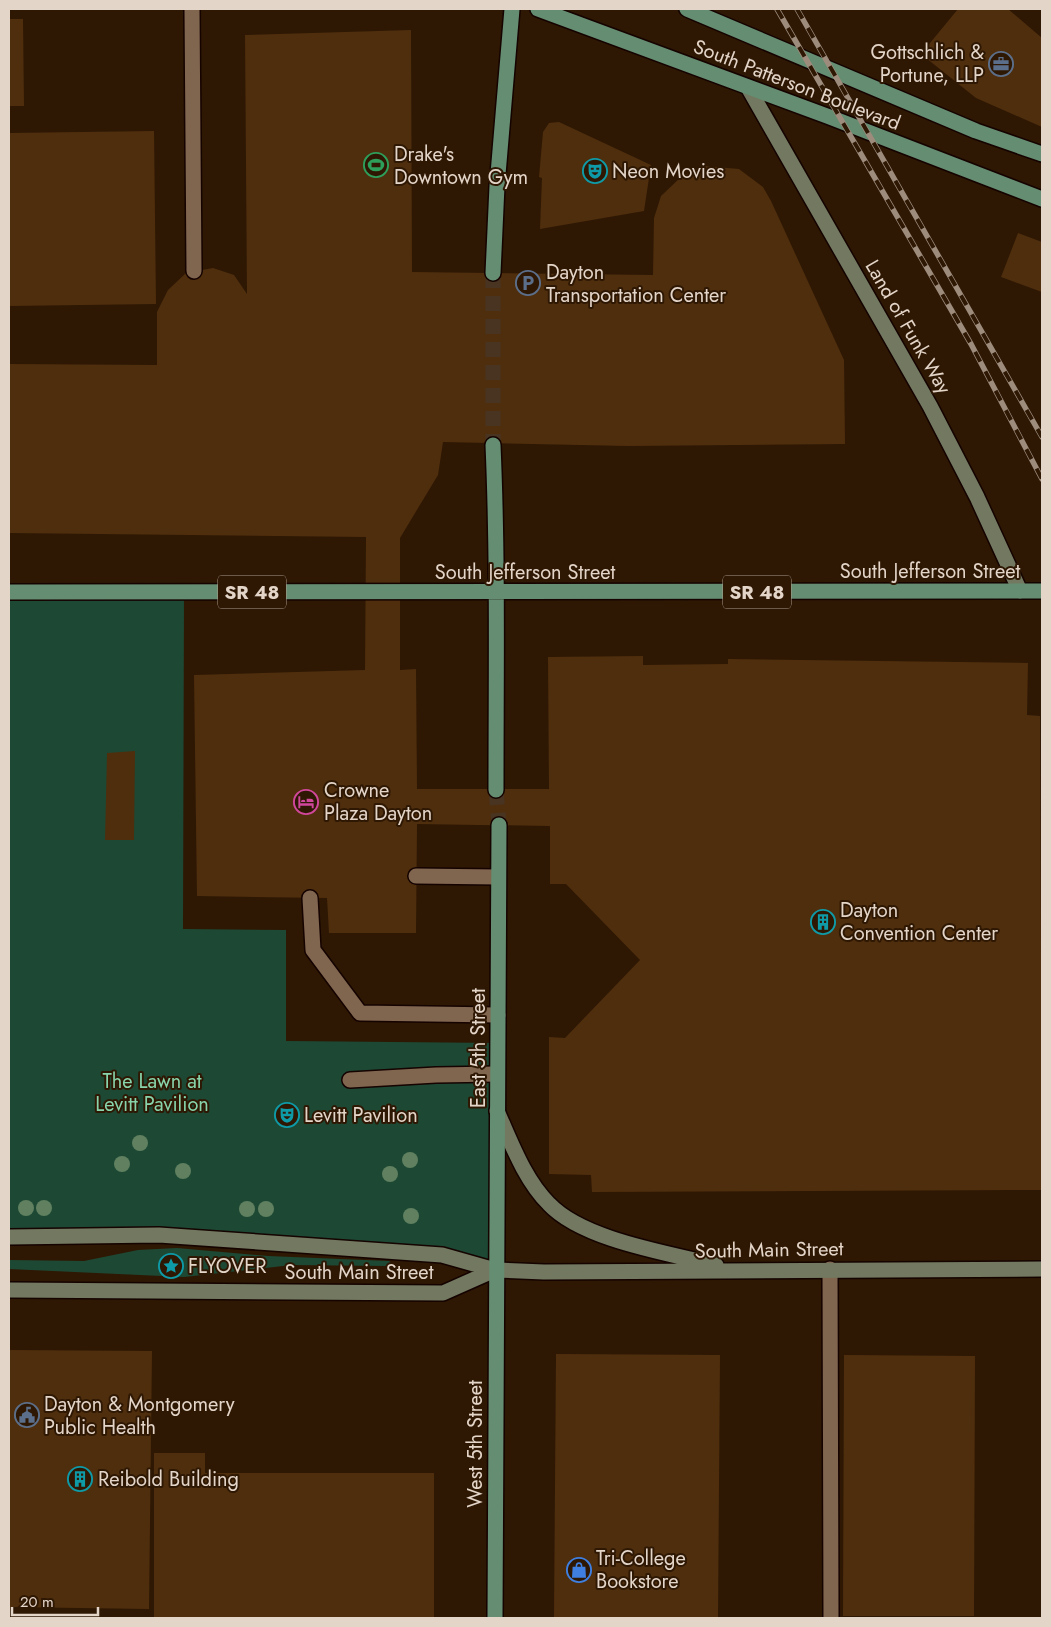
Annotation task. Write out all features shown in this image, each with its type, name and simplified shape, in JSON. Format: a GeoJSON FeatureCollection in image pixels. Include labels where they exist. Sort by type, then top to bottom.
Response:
{"type":"FeatureCollection","features":[{"type":"Feature","properties":{"kind":"main road"},"geometry":{"type":"LineString","coordinates":[[494,273],[497,186],[512,9]]}},
{"type":"Feature","properties":{"kind":"main road","name":"South Patterson Boulevard"},"geometry":{"type":"LineString","coordinates":[[538,9],[749,89],[827,116],[1042,200]]}},
{"type":"Feature","properties":{"kind":"main road","name":"South Patterson Boulevard"},"geometry":{"type":"LineString","coordinates":[[687,9],[976,131],[1042,154]]}},
{"type":"Feature","properties":{"kind":"main road"},"geometry":{"type":"LineString","coordinates":[[494,445],[498,539],[495,593],[496,790]]}},
{"type":"Feature","properties":{"kind":"main road","name":"South Jefferson Street"},"geometry":{"type":"LineString","coordinates":[[9,592],[1042,591]]}},
{"type":"Feature","properties":{"kind":"main road","name":"East 5th Street"},"geometry":{"type":"LineString","coordinates":[[495,1270],[498,1111],[499,825]]}},
{"type":"Feature","properties":{"kind":"main road","name":"West 5th Street"},"geometry":{"type":"LineString","coordinates":[[495,1270],[495,1618]]}},
{"type":"Feature","properties":{"kind":"street","name":"Land of Funk Way"},"geometry":{"type":"LineString","coordinates":[[749,89],[930,406],[977,497],[1020,591]]}},
{"type":"Feature","properties":{"kind":"street"},"geometry":{"type":"LineString","coordinates":[[498,1111],[529,1178],[556,1212],[576,1224],[626,1243],[737,1270]]}},
{"type":"Feature","properties":{"kind":"street","name":"South Main Street"},"geometry":{"type":"LineString","coordinates":[[9,1237],[160,1235],[442,1255],[495,1270],[544,1272],[1042,1269]]}},
{"type":"Feature","properties":{"kind":"street","name":"South Main Street"},"geometry":{"type":"LineString","coordinates":[[9,1290],[443,1293],[495,1270]]}},
{"type":"Feature","properties":{"kind":"lane"},"geometry":{"type":"LineString","coordinates":[[192,9],[194,271]]}},
{"type":"Feature","properties":{"kind":"lane"},"geometry":{"type":"LineString","coordinates":[[416,876],[498,877]]}},
{"type":"Feature","properties":{"kind":"lane"},"geometry":{"type":"LineString","coordinates":[[310,898],[313,950],[360,1013],[498,1015]]}},
{"type":"Feature","properties":{"kind":"lane"},"geometry":{"type":"LineString","coordinates":[[350,1080],[436,1074],[497,1074]]}},
{"type":"Feature","properties":{"kind":"lane"},"geometry":{"type":"LineString","coordinates":[[830,1269],[832,1618]]}},
{"type":"Feature","properties":{"kind":"green space","name":"The Lawn at Levitt Pavilion"},"geometry":{"type":"Polygon","coordinates":[[[9,592],[184,592],[183,929],[286,930],[286,1041],[498,1043],[495,1270],[442,1255],[160,1235],[9,1237],[9,592]]]}},
{"type":"Feature","properties":{"kind":"green space"},"geometry":{"type":"Polygon","coordinates":[[[177,1248],[268,1256],[389,1261],[393,1264],[387,1266],[292,1265],[184,1277],[9,1269],[9,1260],[84,1261],[138,1250],[177,1248]]]}},
{"type":"Feature","properties":{"kind":"building"},"geometry":{"type":"Polygon","coordinates":[[[958,9],[1008,9],[1042,38],[1042,127],[976,98],[921,54],[958,9]]]}},
{"type":"Feature","properties":{"kind":"building"},"geometry":{"type":"Polygon","coordinates":[[[9,19],[23,19],[24,106],[9,106],[9,19]]]}},
{"type":"Feature","properties":{"kind":"building"},"geometry":{"type":"Polygon","coordinates":[[[411,30],[412,272],[653,275],[654,218],[661,196],[681,177],[703,166],[739,169],[763,187],[771,201],[844,360],[845,444],[628,446],[443,442],[438,475],[400,538],[400,670],[416,669],[417,789],[549,789],[548,657],[643,656],[643,665],[728,664],[728,659],[1028,663],[1027,715],[1040,716],[1042,1190],[592,1192],[591,1175],[549,1174],[549,1037],[565,1038],[640,960],[566,884],[550,884],[550,826],[417,824],[416,933],[329,933],[327,898],[197,896],[194,675],[365,670],[366,537],[9,533],[9,364],[157,365],[157,312],[168,290],[186,273],[213,268],[234,275],[247,294],[245,35],[411,30]]]}},
{"type":"Feature","properties":{"kind":"building","name":"Neon Movies"},"geometry":{"type":"Polygon","coordinates":[[[559,122],[651,165],[644,211],[540,229],[542,178],[539,177],[543,132],[549,123],[559,122]]]}},
{"type":"Feature","properties":{"kind":"building"},"geometry":{"type":"Polygon","coordinates":[[[154,131],[156,304],[9,306],[9,133],[154,131]]]}},
{"type":"Feature","properties":{"kind":"building"},"geometry":{"type":"Polygon","coordinates":[[[1018,233],[1042,242],[1042,292],[1001,277],[1018,233]]]}},
{"type":"Feature","properties":{"kind":"building"},"geometry":{"type":"Polygon","coordinates":[[[135,751],[134,840],[105,840],[107,753],[135,751]]]}},
{"type":"Feature","properties":{"kind":"building","name":"Reibold Building"},"geometry":{"type":"Polygon","coordinates":[[[9,1350],[152,1351],[149,1609],[9,1607],[9,1350]]]}},
{"type":"Feature","properties":{"kind":"building"},"geometry":{"type":"Polygon","coordinates":[[[556,1354],[720,1355],[718,1618],[554,1618],[556,1354]]]}},
{"type":"Feature","properties":{"kind":"building"},"geometry":{"type":"Polygon","coordinates":[[[844,1355],[975,1356],[974,1616],[843,1616],[844,1355]]]}},
{"type":"Feature","properties":{"kind":"building"},"geometry":{"type":"Polygon","coordinates":[[[154,1453],[205,1453],[205,1473],[434,1473],[434,1618],[154,1618],[154,1453]]]}},
{"type":"Feature","properties":{"kind":"tunnel"},"geometry":{"type":"LineString","coordinates":[[493,273],[493,445]]}},
{"type":"Feature","properties":{"kind":"tunnel"},"geometry":{"type":"LineString","coordinates":[[496,790],[499,825]]}},
{"type":"Feature","properties":{"kind":"railway"},"geometry":{"type":"LineString","coordinates":[[777,9],[971,344],[1042,479]]}},
{"type":"Feature","properties":{"kind":"railway"},"geometry":{"type":"LineString","coordinates":[[797,9],[1042,437]]}},
{"type":"Feature","properties":{"kind":"place","name":"Gottschlich & Portune, LLP"},"geometry":{"type":"Point","coordinates":[1001,64]}},
{"type":"Feature","properties":{"kind":"place","name":"Drake's Downtown Gym"},"geometry":{"type":"Point","coordinates":[376,165]}},
{"type":"Feature","properties":{"kind":"place","name":"Neon Movies"},"geometry":{"type":"Point","coordinates":[595,171]}},
{"type":"Feature","properties":{"kind":"place","name":"Dayton Transportation Center"},"geometry":{"type":"Point","coordinates":[528,283]}},
{"type":"Feature","properties":{"kind":"place","name":"Crowne Plaza Dayton"},"geometry":{"type":"Point","coordinates":[306,802]}},
{"type":"Feature","properties":{"kind":"place","name":"Dayton Convention Center"},"geometry":{"type":"Point","coordinates":[823,922]}},
{"type":"Feature","properties":{"kind":"place","name":"Levitt Pavilion"},"geometry":{"type":"Point","coordinates":[287,1115]}},
{"type":"Feature","properties":{"kind":"place","name":"FLYOVER"},"geometry":{"type":"Point","coordinates":[171,1266]}},
{"type":"Feature","properties":{"kind":"place","name":"Dayton & Montgomery Public Health"},"geometry":{"type":"Point","coordinates":[27,1415]}},
{"type":"Feature","properties":{"kind":"place","name":"Reibold Building"},"geometry":{"type":"Point","coordinates":[80,1479]}},
{"type":"Feature","properties":{"kind":"place","name":"Tri-College Bookstore"},"geometry":{"type":"Point","coordinates":[579,1570]}}]}
